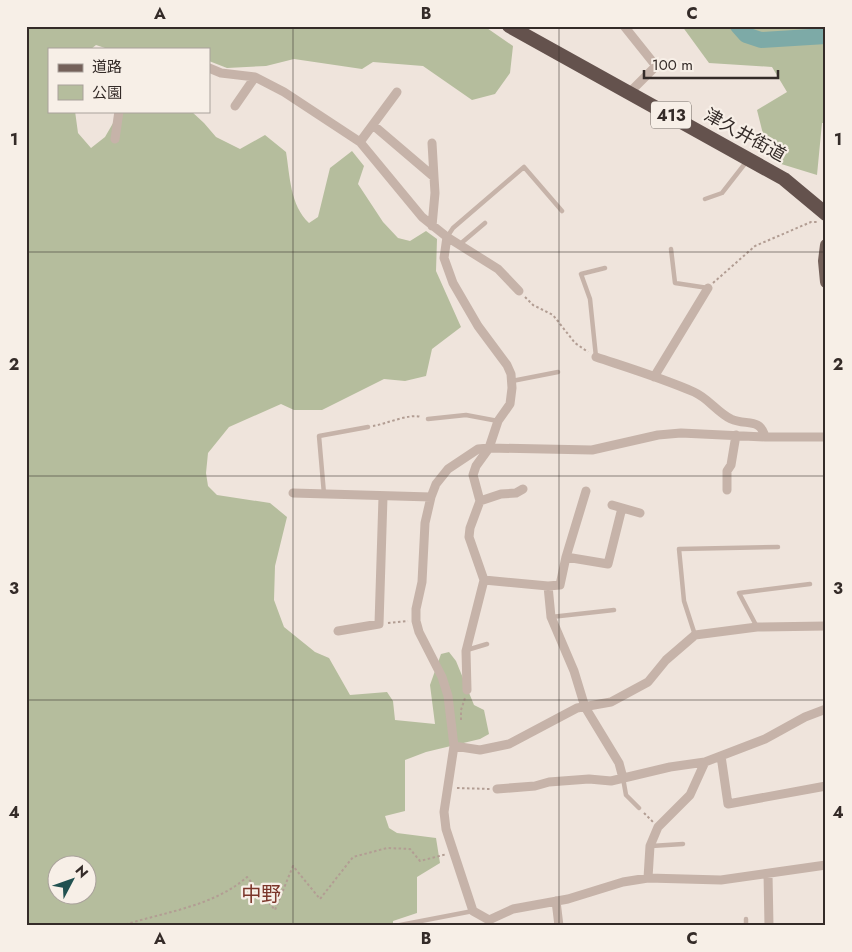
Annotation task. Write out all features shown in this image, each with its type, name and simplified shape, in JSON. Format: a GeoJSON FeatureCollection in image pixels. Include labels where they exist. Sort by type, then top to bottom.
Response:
{"type":"FeatureCollection","features":[{"type":"Feature","properties":{"kind":"highway","name":"津久井街道"},"geometry":{"type":"LineString","coordinates":[[509,26],[784,179],[822,218]]}},
{"type":"Feature","properties":{"kind":"main road"},"geometry":{"type":"LineString","coordinates":[[826,245],[824,261],[826,282]]}},
{"type":"Feature","properties":{"kind":"street"},"geometry":{"type":"LineString","coordinates":[[624,26],[656,66],[629,92]]}},
{"type":"Feature","properties":{"kind":"street"},"geometry":{"type":"LineString","coordinates":[[210,68],[221,73],[255,77],[284,92],[360,142],[413,208],[432,226],[446,237],[498,269],[519,291]]}},
{"type":"Feature","properties":{"kind":"street"},"geometry":{"type":"LineString","coordinates":[[235,106],[255,77]]}},
{"type":"Feature","properties":{"kind":"street"},"geometry":{"type":"LineString","coordinates":[[360,142],[397,92]]}},
{"type":"Feature","properties":{"kind":"street"},"geometry":{"type":"LineString","coordinates":[[115,139],[119,112]]}},
{"type":"Feature","properties":{"kind":"street"},"geometry":{"type":"LineString","coordinates":[[373,125],[434,177]]}},
{"type":"Feature","properties":{"kind":"street"},"geometry":{"type":"LineString","coordinates":[[432,144],[435,193],[432,226]]}},
{"type":"Feature","properties":{"kind":"street"},"geometry":{"type":"LineString","coordinates":[[446,237],[444,258],[453,283],[478,326],[503,358],[512,380],[510,404],[498,421],[489,448],[476,466],[474,475],[474,484],[480,500],[470,528],[469,537],[484,580],[466,651],[467,690]]}},
{"type":"Feature","properties":{"kind":"street"},"geometry":{"type":"LineString","coordinates":[[654,377],[708,288]]}},
{"type":"Feature","properties":{"kind":"street"},"geometry":{"type":"LineString","coordinates":[[596,357],[696,393],[731,419],[757,424],[762,428],[765,437]]}},
{"type":"Feature","properties":{"kind":"street"},"geometry":{"type":"LineString","coordinates":[[826,437],[668,434],[648,436],[592,450],[478,449],[448,469],[436,484],[431,497],[425,523],[422,582],[417,601],[416,621],[419,632],[442,677],[448,696],[454,746],[444,812],[446,829],[473,911],[489,923],[513,909],[568,899],[623,882],[648,878],[721,880],[826,866]]}},
{"type":"Feature","properties":{"kind":"street"},"geometry":{"type":"LineString","coordinates":[[728,490],[727,471],[731,464],[736,435]]}},
{"type":"Feature","properties":{"kind":"street"},"geometry":{"type":"LineString","coordinates":[[480,500],[501,494],[516,493],[523,489]]}},
{"type":"Feature","properties":{"kind":"street"},"geometry":{"type":"LineString","coordinates":[[484,580],[548,586],[560,585],[566,557],[586,491]]}},
{"type":"Feature","properties":{"kind":"street"},"geometry":{"type":"LineString","coordinates":[[293,494],[431,497]]}},
{"type":"Feature","properties":{"kind":"street"},"geometry":{"type":"LineString","coordinates":[[338,632],[379,624],[383,497]]}},
{"type":"Feature","properties":{"kind":"street"},"geometry":{"type":"LineString","coordinates":[[612,505],[640,512]]}},
{"type":"Feature","properties":{"kind":"street"},"geometry":{"type":"LineString","coordinates":[[566,557],[608,564],[622,508]]}},
{"type":"Feature","properties":{"kind":"street"},"geometry":{"type":"LineString","coordinates":[[548,586],[552,617],[574,671],[585,707],[619,763],[623,778]]}},
{"type":"Feature","properties":{"kind":"street"},"geometry":{"type":"LineString","coordinates":[[454,746],[480,750],[509,744],[577,708],[611,702],[648,682],[666,660],[694,635],[758,627],[826,626]]}},
{"type":"Feature","properties":{"kind":"street"},"geometry":{"type":"LineString","coordinates":[[497,789],[589,779],[611,782],[670,767],[705,762],[765,739],[805,717],[826,709]]}},
{"type":"Feature","properties":{"kind":"street"},"geometry":{"type":"LineString","coordinates":[[721,756],[728,804],[826,786]]}},
{"type":"Feature","properties":{"kind":"street"},"geometry":{"type":"LineString","coordinates":[[648,878],[650,846],[658,828],[690,795],[705,762]]}},
{"type":"Feature","properties":{"kind":"street"},"geometry":{"type":"LineString","coordinates":[[768,874],[768,926]]}},
{"type":"Feature","properties":{"kind":"street"},"geometry":{"type":"LineString","coordinates":[[556,901],[559,926]]}},
{"type":"Feature","properties":{"kind":"lane"},"geometry":{"type":"LineString","coordinates":[[706,199],[722,194],[749,159]]}},
{"type":"Feature","properties":{"kind":"lane"},"geometry":{"type":"LineString","coordinates":[[446,237],[453,228],[524,167],[562,211]]}},
{"type":"Feature","properties":{"kind":"lane"},"geometry":{"type":"LineString","coordinates":[[459,245],[484,223]]}},
{"type":"Feature","properties":{"kind":"lane"},"geometry":{"type":"LineString","coordinates":[[671,249],[675,283],[708,288]]}},
{"type":"Feature","properties":{"kind":"lane"},"geometry":{"type":"LineString","coordinates":[[596,357],[590,299],[581,274],[604,268]]}},
{"type":"Feature","properties":{"kind":"lane"},"geometry":{"type":"LineString","coordinates":[[512,380],[558,372]]}},
{"type":"Feature","properties":{"kind":"lane"},"geometry":{"type":"LineString","coordinates":[[428,419],[466,415],[498,421]]}},
{"type":"Feature","properties":{"kind":"lane"},"geometry":{"type":"LineString","coordinates":[[324,494],[319,436],[368,427]]}},
{"type":"Feature","properties":{"kind":"lane"},"geometry":{"type":"LineString","coordinates":[[694,635],[684,601],[679,549],[778,547]]}},
{"type":"Feature","properties":{"kind":"lane"},"geometry":{"type":"LineString","coordinates":[[758,627],[738,592],[810,584]]}},
{"type":"Feature","properties":{"kind":"lane"},"geometry":{"type":"LineString","coordinates":[[552,617],[614,610]]}},
{"type":"Feature","properties":{"kind":"lane"},"geometry":{"type":"LineString","coordinates":[[466,651],[487,644]]}},
{"type":"Feature","properties":{"kind":"lane"},"geometry":{"type":"LineString","coordinates":[[623,778],[626,795],[639,808]]}},
{"type":"Feature","properties":{"kind":"lane"},"geometry":{"type":"LineString","coordinates":[[650,846],[683,844]]}},
{"type":"Feature","properties":{"kind":"lane"},"geometry":{"type":"LineString","coordinates":[[395,926],[473,911]]}},
{"type":"Feature","properties":{"kind":"lane"},"geometry":{"type":"LineString","coordinates":[[746,919],[746,926]]}},
{"type":"Feature","properties":{"kind":"path"},"geometry":{"type":"LineString","coordinates":[[708,288],[755,246],[822,218]]}},
{"type":"Feature","properties":{"kind":"path"},"geometry":{"type":"LineString","coordinates":[[519,291],[533,305],[553,315],[574,343],[596,357]]}},
{"type":"Feature","properties":{"kind":"path"},"geometry":{"type":"LineString","coordinates":[[368,427],[416,415],[428,419]]}},
{"type":"Feature","properties":{"kind":"path"},"geometry":{"type":"LineString","coordinates":[[379,624],[416,621]]}},
{"type":"Feature","properties":{"kind":"path"},"geometry":{"type":"LineString","coordinates":[[460,728],[461,710],[467,690]]}},
{"type":"Feature","properties":{"kind":"path"},"geometry":{"type":"LineString","coordinates":[[447,788],[497,789]]}},
{"type":"Feature","properties":{"kind":"path"},"geometry":{"type":"LineString","coordinates":[[639,808],[658,828]]}},
{"type":"Feature","properties":{"kind":"path"},"geometry":{"type":"LineString","coordinates":[[120,926],[191,906],[234,889],[247,877],[275,910],[293,866],[320,899],[352,856],[387,848],[410,849],[420,861],[453,853]]}},
{"type":"Feature","properties":{"kind":"green space"},"geometry":{"type":"Polygon","coordinates":[[[26,26],[259,26],[266,28],[272,26],[484,26],[513,46],[510,73],[495,94],[472,100],[423,66],[373,62],[362,69],[294,59],[266,66],[227,68],[210,61],[210,48],[105,48],[96,45],[92,48],[48,48],[48,112],[75,112],[78,133],[91,148],[105,137],[119,112],[192,112],[216,137],[240,149],[265,135],[286,152],[294,199],[309,223],[318,217],[330,168],[352,151],[364,166],[358,184],[383,222],[398,238],[410,241],[426,231],[437,239],[436,271],[461,327],[432,349],[426,376],[405,381],[384,379],[322,410],[294,410],[281,404],[229,427],[208,453],[206,473],[208,486],[217,495],[270,503],[287,517],[275,566],[274,600],[284,627],[315,652],[329,658],[350,695],[387,692],[393,701],[395,720],[435,724],[430,685],[441,654],[449,652],[456,661],[474,705],[484,710],[489,734],[480,739],[426,752],[405,760],[405,811],[385,816],[389,828],[397,833],[436,838],[440,863],[417,877],[417,913],[393,921],[393,926],[26,926],[26,26]]]}},
{"type":"Feature","properties":{"kind":"green space"},"geometry":{"type":"Polygon","coordinates":[[[682,26],[826,26],[826,123],[822,123],[817,175],[778,163],[765,142],[757,110],[787,92],[772,67],[709,63],[682,26]]]}},
{"type":"Feature","properties":{"kind":"waterway"},"geometry":{"type":"LineString","coordinates":[[738,26],[746,35],[761,40],[826,36]]}},
{"type":"Feature","properties":{"kind":"district","name":"中野"},"geometry":{"type":"Point","coordinates":[261,894]}}]}
